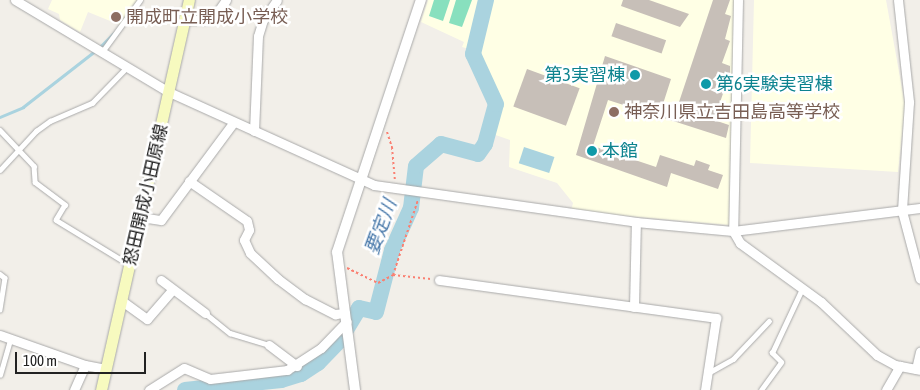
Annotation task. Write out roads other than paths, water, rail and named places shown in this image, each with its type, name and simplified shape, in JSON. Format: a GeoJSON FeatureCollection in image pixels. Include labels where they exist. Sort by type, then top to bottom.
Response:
{"type":"FeatureCollection","features":[{"type":"Feature","properties":{"kind":"main road","name":"怒田開成小田原線"},"geometry":{"type":"LineString","coordinates":[[101,390],[188,0]]}},
{"type":"Feature","properties":{"kind":"street"},"geometry":{"type":"LineString","coordinates":[[15,0],[169,92],[362,181],[396,190],[636,222],[733,231],[920,208]]}},
{"type":"Feature","properties":{"kind":"street"},"geometry":{"type":"LineString","coordinates":[[184,20],[206,20],[214,17],[226,0]]}},
{"type":"Feature","properties":{"kind":"street"},"geometry":{"type":"LineString","coordinates":[[254,131],[258,36],[263,20],[277,0]]}},
{"type":"Feature","properties":{"kind":"street"},"geometry":{"type":"LineString","coordinates":[[355,390],[338,252],[343,231],[382,123],[420,0]]}},
{"type":"Feature","properties":{"kind":"street"},"geometry":{"type":"LineString","coordinates":[[738,0],[733,231],[740,243],[802,289],[877,355],[900,366],[918,370],[920,351]]}},
{"type":"Feature","properties":{"kind":"street"},"geometry":{"type":"LineString","coordinates":[[898,0],[909,102],[902,211],[920,279]]}},
{"type":"Feature","properties":{"kind":"street"},"geometry":{"type":"LineString","coordinates":[[141,217],[160,220],[233,123]]}},
{"type":"Feature","properties":{"kind":"street"},"geometry":{"type":"LineString","coordinates":[[189,181],[247,221],[249,230],[244,240],[250,253],[278,279],[305,299],[335,314],[346,317]]}},
{"type":"Feature","properties":{"kind":"street"},"geometry":{"type":"LineString","coordinates":[[634,307],[636,222]]}},
{"type":"Feature","properties":{"kind":"street"},"geometry":{"type":"LineString","coordinates":[[161,280],[205,313]]}},
{"type":"Feature","properties":{"kind":"street"},"geometry":{"type":"LineString","coordinates":[[439,280],[716,318],[705,390]]}},
{"type":"Feature","properties":{"kind":"street"},"geometry":{"type":"LineString","coordinates":[[122,301],[147,319],[172,290]]}},
{"type":"Feature","properties":{"kind":"street"},"geometry":{"type":"LineString","coordinates":[[149,390],[184,368],[210,379],[287,370],[297,366],[321,348],[346,317]]}},
{"type":"Feature","properties":{"kind":"street"},"geometry":{"type":"LineString","coordinates":[[0,335],[85,366],[106,368]]}},
{"type":"Feature","properties":{"kind":"street"},"geometry":{"type":"LineString","coordinates":[[269,345],[297,366]]}},
{"type":"Feature","properties":{"kind":"street"},"geometry":{"type":"LineString","coordinates":[[74,390],[85,366]]}},
{"type":"Feature","properties":{"kind":"street"},"geometry":{"type":"LineString","coordinates":[[886,390],[900,366]]}},
{"type":"Feature","properties":{"kind":"lane"},"geometry":{"type":"LineString","coordinates":[[102,52],[140,0]]}},
{"type":"Feature","properties":{"kind":"lane"},"geometry":{"type":"LineString","coordinates":[[0,170],[50,120],[102,95],[126,68]]}},
{"type":"Feature","properties":{"kind":"lane"},"geometry":{"type":"LineString","coordinates":[[0,130],[34,166],[35,182],[65,205],[56,220],[130,265]]}},
{"type":"Feature","properties":{"kind":"lane"},"geometry":{"type":"LineString","coordinates":[[0,274],[5,278],[0,310]]}},
{"type":"Feature","properties":{"kind":"lane"},"geometry":{"type":"LineString","coordinates":[[761,390],[781,362],[772,353],[802,289]]}},
{"type":"Feature","properties":{"kind":"lane"},"geometry":{"type":"LineString","coordinates":[[205,313],[230,332],[269,345]]}},
{"type":"Feature","properties":{"kind":"lane"},"geometry":{"type":"LineString","coordinates":[[708,373],[733,359],[769,321]]}},
{"type":"Feature","properties":{"kind":"lane"},"geometry":{"type":"LineString","coordinates":[[0,375],[10,339]]}},
{"type":"Feature","properties":{"kind":"water"},"geometry":{"type":"Polygon","coordinates":[[[524,147],[554,157],[549,173],[519,163],[524,147]]]}},
{"type":"Feature","properties":{"kind":"waterway","name":"要定川"},"geometry":{"type":"LineString","coordinates":[[185,390],[281,380],[301,374],[318,363],[340,340],[359,308],[376,312],[392,250],[411,208],[416,166],[441,144],[478,154],[485,144],[496,104],[473,54],[486,0]]}},
{"type":"Feature","properties":{"kind":"waterway"},"geometry":{"type":"LineString","coordinates":[[99,48],[113,34]]}},
{"type":"Feature","properties":{"kind":"waterway"},"geometry":{"type":"LineString","coordinates":[[0,117],[23,107],[95,51]]}},
{"type":"Feature","properties":{"kind":"place","name":"開成町立開成小学校"},"geometry":{"type":"Point","coordinates":[116,17]}},
{"type":"Feature","properties":{"kind":"place","name":"第3実習棟"},"geometry":{"type":"Point","coordinates":[635,75]}},
{"type":"Feature","properties":{"kind":"place","name":"第6実験実習棟"},"geometry":{"type":"Point","coordinates":[706,84]}},
{"type":"Feature","properties":{"kind":"place","name":"神奈川県立吉田島高等学校"},"geometry":{"type":"Point","coordinates":[614,112]}},
{"type":"Feature","properties":{"kind":"place","name":"本館"},"geometry":{"type":"Point","coordinates":[592,151]}}]}
